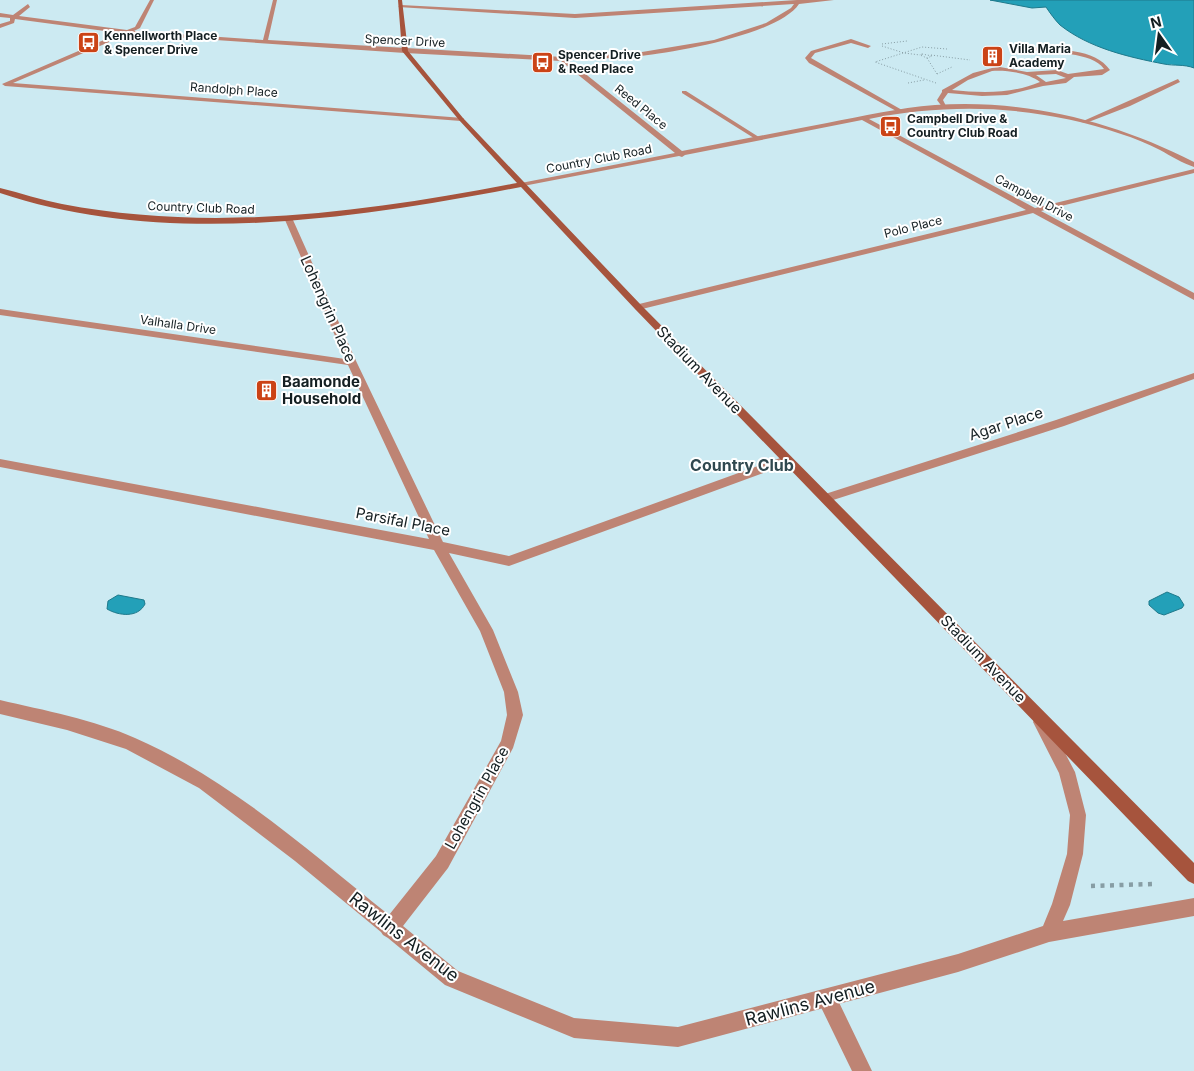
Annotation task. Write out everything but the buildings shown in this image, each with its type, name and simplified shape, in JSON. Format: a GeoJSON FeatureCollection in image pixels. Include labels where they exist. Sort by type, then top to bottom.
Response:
{"type":"FeatureCollection","features":[{"type":"Feature","properties":{"kind":"street"},"geometry":{"type":"LineString","coordinates":[[3,85],[136,28],[152,0]]}},
{"type":"Feature","properties":{"kind":"street"},"geometry":{"type":"LineString","coordinates":[[266,42],[275,0]]}},
{"type":"Feature","properties":{"kind":"street"},"geometry":{"type":"LineString","coordinates":[[400,0],[405,51]]}},
{"type":"Feature","properties":{"kind":"street"},"geometry":{"type":"LineString","coordinates":[[401,7],[575,16],[832,0]]}},
{"type":"Feature","properties":{"kind":"street","name":"Spencer Drive"},"geometry":{"type":"LineString","coordinates":[[0,15],[125,32],[405,51],[563,59],[642,54],[715,41],[768,24],[793,9],[799,1]]}},
{"type":"Feature","properties":{"kind":"street"},"geometry":{"type":"LineString","coordinates":[[0,26],[12,22],[12,18],[28,6]]}},
{"type":"Feature","properties":{"kind":"street"},"geometry":{"type":"LineString","coordinates":[[868,46],[851,40],[813,52],[808,58],[811,62],[900,111]]}},
{"type":"Feature","properties":{"kind":"street"},"geometry":{"type":"LineString","coordinates":[[1024,73],[1050,72],[1069,76],[1102,73],[1107,70],[1102,62],[1085,56],[1033,49]]}},
{"type":"Feature","properties":{"kind":"street","name":"Stadium Avenue"},"geometry":{"type":"LineString","coordinates":[[405,51],[461,119],[521,185],[787,460],[1194,875]]}},
{"type":"Feature","properties":{"kind":"street","name":"Reed Place"},"geometry":{"type":"LineString","coordinates":[[563,59],[682,154]]}},
{"type":"Feature","properties":{"kind":"street"},"geometry":{"type":"LineString","coordinates":[[942,106],[940,100],[947,89],[976,75],[992,70],[1001,69],[1024,73],[1042,80],[1044,83],[1041,84]]}},
{"type":"Feature","properties":{"kind":"street"},"geometry":{"type":"LineString","coordinates":[[947,89],[999,94],[1036,87],[1041,84],[1064,82],[1071,78],[1069,76]]}},
{"type":"Feature","properties":{"kind":"street"},"geometry":{"type":"LineString","coordinates":[[1084,122],[1128,105],[1178,81]]}},
{"type":"Feature","properties":{"kind":"street","name":"Randolph Place"},"geometry":{"type":"LineString","coordinates":[[3,85],[461,119]]}},
{"type":"Feature","properties":{"kind":"street"},"geometry":{"type":"LineString","coordinates":[[684,92],[759,139]]}},
{"type":"Feature","properties":{"kind":"street","name":"Country Club Road"},"geometry":{"type":"LineString","coordinates":[[0,190],[59,207],[138,217],[212,222],[289,220],[402,207],[900,111],[942,106],[1016,109],[1084,122],[1135,137],[1194,165]]}},
{"type":"Feature","properties":{"kind":"street","name":"Campbell Drive"},"geometry":{"type":"LineString","coordinates":[[863,118],[1194,297]]}},
{"type":"Feature","properties":{"kind":"street","name":"Polo Place"},"geometry":{"type":"LineString","coordinates":[[638,307],[1194,171]]}},
{"type":"Feature","properties":{"kind":"street","name":"Lohengrin Place"},"geometry":{"type":"LineString","coordinates":[[289,220],[352,363],[438,546],[486,630],[511,692],[514,715],[508,743],[442,862],[389,929]]}},
{"type":"Feature","properties":{"kind":"street","name":"Valhalla Drive"},"geometry":{"type":"LineString","coordinates":[[0,312],[352,363]]}},
{"type":"Feature","properties":{"kind":"street","name":"Agar Place"},"geometry":{"type":"LineString","coordinates":[[826,498],[1060,423],[1194,376]]}},
{"type":"Feature","properties":{"kind":"street","name":"Parsifal Place"},"geometry":{"type":"LineString","coordinates":[[0,463],[509,561],[787,460]]}},
{"type":"Feature","properties":{"kind":"street","name":"Rawlins Avenue"},"geometry":{"type":"LineString","coordinates":[[0,707],[66,723],[130,743],[205,783],[301,855],[389,929],[452,978],[574,1028],[678,1037],[958,963],[1049,933],[1194,907]]}},
{"type":"Feature","properties":{"kind":"street","name":"Stadium Avenue"},"geometry":{"type":"LineString","coordinates":[[1038,717],[1067,772],[1078,815],[1075,854],[1061,905],[1049,933]]}},
{"type":"Feature","properties":{"kind":"street"},"geometry":{"type":"LineString","coordinates":[[827,999],[862,1071]]}},
{"type":"Feature","properties":{"kind":"path"},"geometry":{"type":"LineString","coordinates":[[906,41],[879,45],[927,58],[942,83],[940,84]]}},
{"type":"Feature","properties":{"kind":"path"},"geometry":{"type":"LineString","coordinates":[[920,45],[926,54]]}},
{"type":"Feature","properties":{"kind":"path"},"geometry":{"type":"LineString","coordinates":[[947,49],[922,47],[875,62],[927,79],[947,89]]}},
{"type":"Feature","properties":{"kind":"path"},"geometry":{"type":"LineString","coordinates":[[920,55],[932,56],[927,58]]}},
{"type":"Feature","properties":{"kind":"path"},"geometry":{"type":"LineString","coordinates":[[908,83],[927,79]]}},
{"type":"Feature","properties":{"kind":"path"},"geometry":{"type":"LineString","coordinates":[[1091,886],[1152,884]]}},
{"type":"Feature","properties":{"kind":"water"},"geometry":{"type":"Polygon","coordinates":[[[990,0],[1194,0],[1194,68],[1137,58],[1096,46],[1060,25],[1046,7],[1032,8],[990,0]]]}},
{"type":"Feature","properties":{"kind":"water"},"geometry":{"type":"Polygon","coordinates":[[[1167,592],[1179,597],[1184,605],[1182,608],[1164,615],[1158,613],[1149,605],[1149,601],[1167,592]]]}},
{"type":"Feature","properties":{"kind":"water"},"geometry":{"type":"Polygon","coordinates":[[[118,595],[144,600],[145,604],[142,609],[133,614],[122,614],[107,609],[108,601],[118,595]]]}},
{"type":"Feature","properties":{"kind":"place","name":"Kennellworth Place & Spencer Drive"},"geometry":{"type":"Point","coordinates":[88,43]}},
{"type":"Feature","properties":{"kind":"place","name":"Villa Maria Academy"},"geometry":{"type":"Point","coordinates":[993,56]}},
{"type":"Feature","properties":{"kind":"place","name":"Spencer Drive & Reed Place"},"geometry":{"type":"Point","coordinates":[542,62]}},
{"type":"Feature","properties":{"kind":"place","name":"Campbell Drive & Country Club Road"},"geometry":{"type":"Point","coordinates":[891,126]}},
{"type":"Feature","properties":{"kind":"place","name":"Baamonde Household"},"geometry":{"type":"Point","coordinates":[266,391]}},
{"type":"Feature","properties":{"kind":"district","name":"Country Club"},"geometry":{"type":"Point","coordinates":[742,465]}}]}
